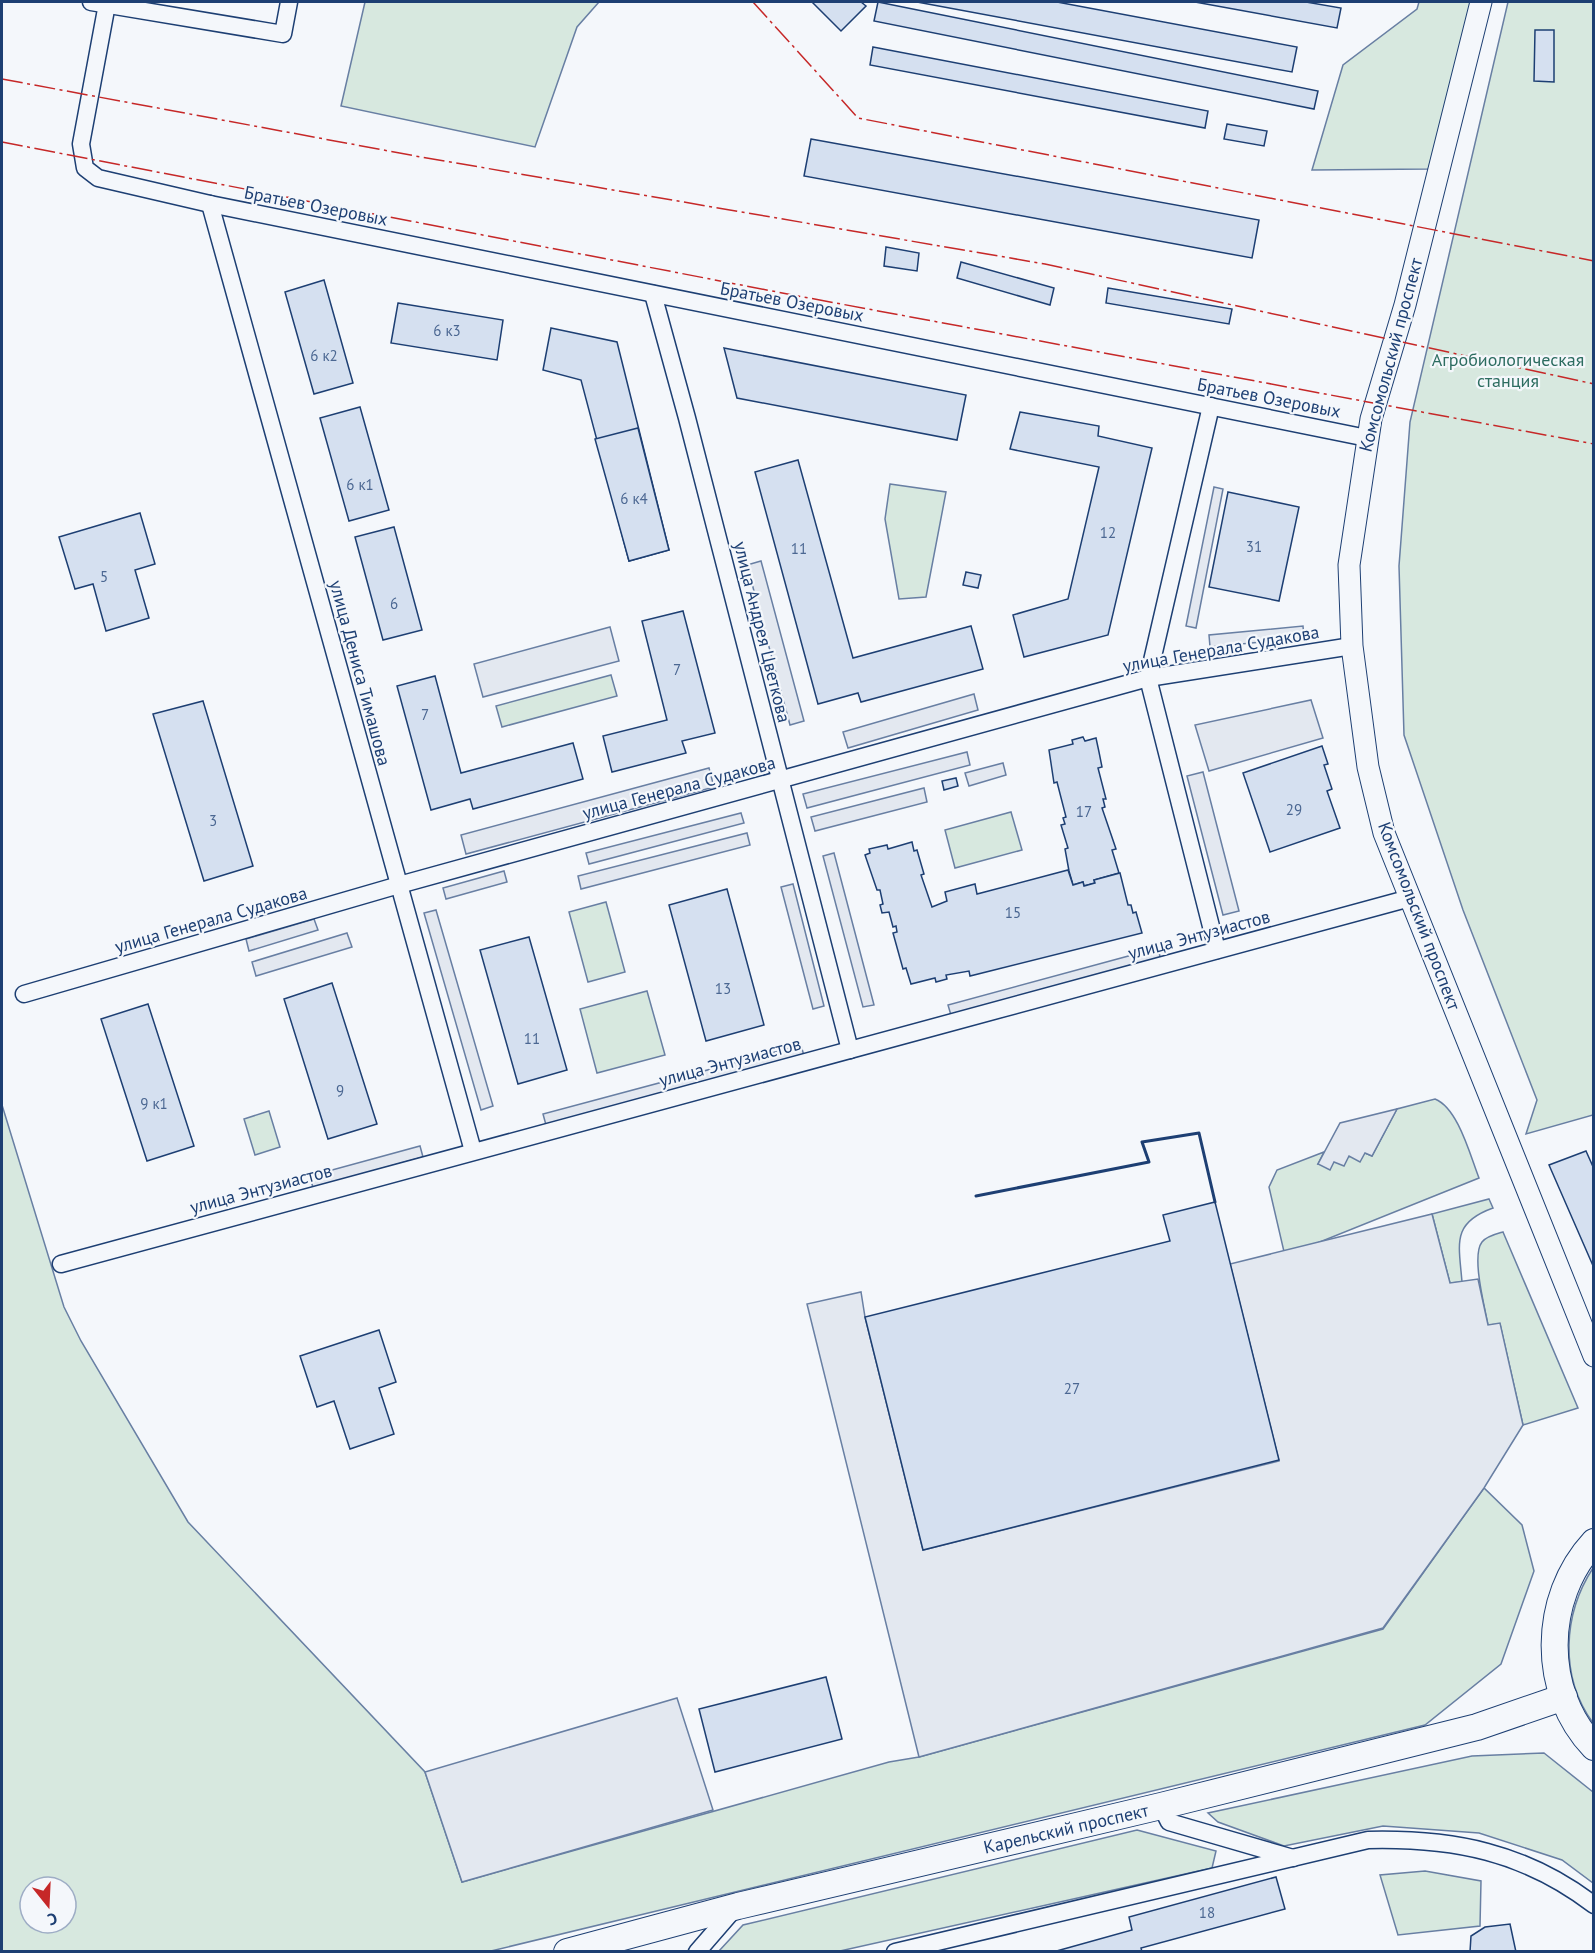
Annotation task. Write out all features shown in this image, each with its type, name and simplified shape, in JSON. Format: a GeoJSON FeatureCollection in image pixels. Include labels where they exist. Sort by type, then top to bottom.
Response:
{"type":"FeatureCollection","features":[{"type":"Feature","properties":{"kind":"main road"},"geometry":{"type":"LineString","coordinates":[[1593,1542],[1583,1554],[1557,1609],[1553,1655],[1564,1697],[1581,1734],[1593,1747]]}},
{"type":"Feature","properties":{"kind":"main road","name":"Карельский проспект"},"geometry":{"type":"LineString","coordinates":[[567,1952],[738,1906],[1161,1806],[1477,1727],[1564,1697]]}},
{"type":"Feature","properties":{"kind":"street"},"geometry":{"type":"LineString","coordinates":[[99,3],[283,34],[289,2]]}},
{"type":"Feature","properties":{"kind":"street","name":"Комсомольский проспект"},"geometry":{"type":"LineString","coordinates":[[1481,2],[1405,305],[1367,438],[1349,566],[1352,646],[1368,767],[1384,833],[1593,1356]]}},
{"type":"Feature","properties":{"kind":"street","name":"Братьев Озеровых"},"geometry":{"type":"LineString","coordinates":[[99,3],[81,144],[85,168],[98,178],[210,204],[1367,438]]}},
{"type":"Feature","properties":{"kind":"street","name":"улица Дениса Тимашова"},"geometry":{"type":"LineString","coordinates":[[210,204],[473,1151]]}},
{"type":"Feature","properties":{"kind":"street","name":"улица Андрея Цветкова"},"geometry":{"type":"LineString","coordinates":[[653,294],[850,1050]]}},
{"type":"Feature","properties":{"kind":"street"},"geometry":{"type":"LineString","coordinates":[[1211,406],[1148,678],[1217,950]]}},
{"type":"Feature","properties":{"kind":"street","name":"улица Генерала Судакова"},"geometry":{"type":"LineString","coordinates":[[24,994],[399,885],[1148,678],[1352,646]]}},
{"type":"Feature","properties":{"kind":"street","name":"улица Энтузиастов"},"geometry":{"type":"LineString","coordinates":[[61,1264],[1410,898]]}},
{"type":"Feature","properties":{"kind":"street"},"geometry":{"type":"LineString","coordinates":[[1161,1806],[1169,1822],[1294,1858]]}},
{"type":"Feature","properties":{"kind":"street"},"geometry":{"type":"LineString","coordinates":[[895,1952],[1368,1840],[1448,1842],[1493,1852],[1535,1868],[1570,1887],[1593,1905]]}},
{"type":"Feature","properties":{"kind":"street"},"geometry":{"type":"LineString","coordinates":[[698,1952],[738,1906]]}},
{"type":"Feature","properties":{"kind":"green space"},"geometry":{"type":"Polygon","coordinates":[[[365,2],[599,2],[577,27],[535,147],[341,106],[365,2]]]}},
{"type":"Feature","properties":{"kind":"green space"},"geometry":{"type":"Polygon","coordinates":[[[1419,2],[1471,2],[1429,169],[1312,170],[1343,65],[1417,9],[1419,2]]]}},
{"type":"Feature","properties":{"kind":"green space","name":"Агробиологическая станция"},"geometry":{"type":"Polygon","coordinates":[[[1508,2],[1593,2],[1593,1115],[1526,1134],[1537,1100],[1463,910],[1404,735],[1399,566],[1410,422],[1508,2]]]}},
{"type":"Feature","properties":{"kind":"green space"},"geometry":{"type":"Polygon","coordinates":[[[890,484],[946,492],[926,597],[899,599],[885,519],[890,484]]]}},
{"type":"Feature","properties":{"kind":"green space"},"geometry":{"type":"Polygon","coordinates":[[[611,675],[617,696],[502,727],[496,706],[611,675]]]}},
{"type":"Feature","properties":{"kind":"green space"},"geometry":{"type":"Polygon","coordinates":[[[1011,812],[1022,850],[955,868],[945,830],[1011,812]]]}},
{"type":"Feature","properties":{"kind":"green space"},"geometry":{"type":"Polygon","coordinates":[[[606,902],[625,972],[588,982],[569,912],[606,902]]]}},
{"type":"Feature","properties":{"kind":"green space"},"geometry":{"type":"Polygon","coordinates":[[[647,991],[665,1055],[597,1073],[580,1009],[647,991]]]}},
{"type":"Feature","properties":{"kind":"green space"},"geometry":{"type":"Polygon","coordinates":[[[1435,1099],[1443,1104],[1457,1122],[1479,1178],[1285,1256],[1269,1187],[1277,1170],[1324,1152],[1318,1164],[1365,1153],[1372,1156],[1397,1109],[1435,1099]]]}},
{"type":"Feature","properties":{"kind":"green space"},"geometry":{"type":"Polygon","coordinates":[[[2,1105],[64,1307],[81,1341],[188,1522],[425,1772],[462,1882],[889,1762],[919,1757],[1383,1629],[1484,1488],[1522,1525],[1534,1571],[1501,1664],[1425,1725],[491,1951],[2,1951],[2,1105]]]}},
{"type":"Feature","properties":{"kind":"green space"},"geometry":{"type":"Polygon","coordinates":[[[269,1111],[280,1147],[255,1155],[244,1119],[269,1111]]]}},
{"type":"Feature","properties":{"kind":"green space"},"geometry":{"type":"Polygon","coordinates":[[[1489,1199],[1493,1208],[1470,1221],[1461,1236],[1459,1246],[1462,1282],[1450,1283],[1432,1214],[1489,1199]]]}},
{"type":"Feature","properties":{"kind":"green space"},"geometry":{"type":"Polygon","coordinates":[[[1503,1232],[1578,1408],[1523,1425],[1500,1324],[1488,1325],[1478,1270],[1479,1249],[1482,1242],[1503,1232]]]}},
{"type":"Feature","properties":{"kind":"green space"},"geometry":{"type":"Polygon","coordinates":[[[1593,1568],[1593,1723],[1574,1685],[1569,1645],[1576,1605],[1593,1568]]]}},
{"type":"Feature","properties":{"kind":"green space"},"geometry":{"type":"Polygon","coordinates":[[[1544,1753],[1593,1792],[1593,1883],[1562,1860],[1479,1833],[1383,1826],[1284,1846],[1218,1822],[1208,1813],[1472,1756],[1544,1753]]]}},
{"type":"Feature","properties":{"kind":"green space"},"geometry":{"type":"Polygon","coordinates":[[[1137,1830],[1216,1851],[1212,1868],[840,1951],[719,1951],[743,1925],[1137,1830]]]}},
{"type":"Feature","properties":{"kind":"green space"},"geometry":{"type":"Polygon","coordinates":[[[1425,1871],[1481,1881],[1480,1926],[1398,1935],[1380,1875],[1425,1871]]]}},
{"type":"Feature","properties":{"kind":"shaded area"},"geometry":{"type":"Polygon","coordinates":[[[1214,487],[1223,489],[1196,628],[1186,626],[1214,487]]]}},
{"type":"Feature","properties":{"kind":"shaded area"},"geometry":{"type":"Polygon","coordinates":[[[761,561],[804,721],[790,725],[747,565],[761,561]]]}},
{"type":"Feature","properties":{"kind":"shaded area"},"geometry":{"type":"Polygon","coordinates":[[[1303,626],[1304,638],[1210,647],[1209,635],[1303,626]]]}},
{"type":"Feature","properties":{"kind":"shaded area"},"geometry":{"type":"Polygon","coordinates":[[[610,627],[619,661],[483,697],[474,664],[610,627]]]}},
{"type":"Feature","properties":{"kind":"shaded area"},"geometry":{"type":"Polygon","coordinates":[[[974,694],[978,710],[848,748],[843,732],[974,694]]]}},
{"type":"Feature","properties":{"kind":"shaded area"},"geometry":{"type":"Polygon","coordinates":[[[1311,700],[1323,738],[1209,771],[1195,725],[1311,700]]]}},
{"type":"Feature","properties":{"kind":"shaded area"},"geometry":{"type":"Polygon","coordinates":[[[967,752],[970,765],[807,808],[803,794],[967,752]]]}},
{"type":"Feature","properties":{"kind":"shaded area"},"geometry":{"type":"Polygon","coordinates":[[[1003,763],[1006,775],[969,786],[965,773],[1003,763]]]}},
{"type":"Feature","properties":{"kind":"shaded area"},"geometry":{"type":"Polygon","coordinates":[[[709,768],[714,787],[466,854],[461,835],[709,768]]]}},
{"type":"Feature","properties":{"kind":"shaded area"},"geometry":{"type":"Polygon","coordinates":[[[1203,772],[1239,911],[1223,915],[1187,776],[1203,772]]]}},
{"type":"Feature","properties":{"kind":"shaded area"},"geometry":{"type":"Polygon","coordinates":[[[924,788],[927,802],[815,831],[811,817],[924,788]]]}},
{"type":"Feature","properties":{"kind":"shaded area"},"geometry":{"type":"Polygon","coordinates":[[[741,813],[744,823],[589,864],[586,853],[741,813]]]}},
{"type":"Feature","properties":{"kind":"shaded area"},"geometry":{"type":"Polygon","coordinates":[[[747,833],[750,845],[581,889],[578,876],[747,833]]]}},
{"type":"Feature","properties":{"kind":"shaded area"},"geometry":{"type":"Polygon","coordinates":[[[834,853],[874,1005],[863,1007],[823,856],[834,853]]]}},
{"type":"Feature","properties":{"kind":"shaded area"},"geometry":{"type":"Polygon","coordinates":[[[504,871],[507,882],[446,899],[443,888],[504,871]]]}},
{"type":"Feature","properties":{"kind":"shaded area"},"geometry":{"type":"Polygon","coordinates":[[[793,884],[824,1006],[813,1009],[781,887],[793,884]]]}},
{"type":"Feature","properties":{"kind":"shaded area"},"geometry":{"type":"Polygon","coordinates":[[[436,910],[493,1106],[481,1110],[424,913],[436,910]]]}},
{"type":"Feature","properties":{"kind":"shaded area"},"geometry":{"type":"Polygon","coordinates":[[[314,919],[318,930],[249,951],[246,939],[314,919]]]}},
{"type":"Feature","properties":{"kind":"shaded area"},"geometry":{"type":"Polygon","coordinates":[[[347,933],[352,947],[256,976],[252,962],[347,933]]]}},
{"type":"Feature","properties":{"kind":"shaded area"},"geometry":{"type":"Polygon","coordinates":[[[1158,948],[1162,965],[953,1022],[948,1005],[1158,948]]]}},
{"type":"Feature","properties":{"kind":"shaded area"},"geometry":{"type":"Polygon","coordinates":[[[801,1045],[804,1056],[546,1125],[543,1114],[801,1045]]]}},
{"type":"Feature","properties":{"kind":"shaded area"},"geometry":{"type":"Polygon","coordinates":[[[1397,1109],[1372,1156],[1365,1153],[1360,1162],[1349,1156],[1344,1166],[1334,1162],[1330,1170],[1318,1164],[1340,1123],[1397,1109]]]}},
{"type":"Feature","properties":{"kind":"shaded area"},"geometry":{"type":"Polygon","coordinates":[[[420,1146],[423,1157],[313,1188],[310,1176],[420,1146]]]}},
{"type":"Feature","properties":{"kind":"shaded area"},"geometry":{"type":"Polygon","coordinates":[[[1432,1214],[1450,1283],[1478,1279],[1488,1325],[1500,1323],[1523,1425],[1484,1488],[1383,1628],[919,1757],[807,1304],[861,1292],[865,1317],[923,1550],[1279,1461],[1230,1264],[1432,1214]]]}},
{"type":"Feature","properties":{"kind":"shaded area"},"geometry":{"type":"Polygon","coordinates":[[[677,1698],[713,1810],[462,1882],[425,1772],[677,1698]]]}},
{"type":"Feature","properties":{"kind":"building"},"geometry":{"type":"Polygon","coordinates":[[[812,2],[861,2],[866,6],[841,31],[812,2]]]}},
{"type":"Feature","properties":{"kind":"building"},"geometry":{"type":"Polygon","coordinates":[[[878,2],[1318,91],[1314,109],[874,21],[878,2]]]}},
{"type":"Feature","properties":{"kind":"building"},"geometry":{"type":"Polygon","coordinates":[[[917,2],[1057,2],[1297,47],[1292,72],[917,2]]]}},
{"type":"Feature","properties":{"kind":"building"},"geometry":{"type":"Polygon","coordinates":[[[1195,2],[1306,2],[1341,8],[1337,28],[1195,2]]]}},
{"type":"Feature","properties":{"kind":"building"},"geometry":{"type":"Polygon","coordinates":[[[1535,30],[1554,30],[1554,82],[1534,81],[1535,30]]]}},
{"type":"Feature","properties":{"kind":"building"},"geometry":{"type":"Polygon","coordinates":[[[873,47],[1208,111],[1205,128],[870,65],[873,47]]]}},
{"type":"Feature","properties":{"kind":"building"},"geometry":{"type":"Polygon","coordinates":[[[1227,124],[1267,131],[1264,146],[1224,139],[1227,124]]]}},
{"type":"Feature","properties":{"kind":"building"},"geometry":{"type":"Polygon","coordinates":[[[811,139],[1259,220],[1252,258],[804,176],[811,139]]]}},
{"type":"Feature","properties":{"kind":"building"},"geometry":{"type":"Polygon","coordinates":[[[886,247],[919,253],[917,271],[884,266],[886,247]]]}},
{"type":"Feature","properties":{"kind":"building"},"geometry":{"type":"Polygon","coordinates":[[[961,262],[1054,288],[1050,305],[957,278],[961,262]]]}},
{"type":"Feature","properties":{"kind":"building"},"geometry":{"type":"Polygon","coordinates":[[[324,280],[353,383],[314,394],[285,292],[324,280]]]}},
{"type":"Feature","properties":{"kind":"building"},"geometry":{"type":"Polygon","coordinates":[[[1108,288],[1232,309],[1229,324],[1106,303],[1108,288]]]}},
{"type":"Feature","properties":{"kind":"building"},"geometry":{"type":"Polygon","coordinates":[[[398,303],[503,320],[497,360],[391,343],[398,303]]]}},
{"type":"Feature","properties":{"kind":"building"},"geometry":{"type":"Polygon","coordinates":[[[551,328],[617,342],[669,550],[629,561],[581,380],[543,370],[551,328]]]}},
{"type":"Feature","properties":{"kind":"building"},"geometry":{"type":"Polygon","coordinates":[[[724,348],[966,395],[957,440],[737,398],[724,348]]]}},
{"type":"Feature","properties":{"kind":"building"},"geometry":{"type":"Polygon","coordinates":[[[360,407],[389,510],[349,521],[320,418],[360,407]]]}},
{"type":"Feature","properties":{"kind":"building"},"geometry":{"type":"Polygon","coordinates":[[[1020,412],[1099,426],[1098,436],[1152,448],[1108,635],[1024,657],[1013,615],[1068,599],[1099,467],[1010,449],[1020,412]]]}},
{"type":"Feature","properties":{"kind":"building"},"geometry":{"type":"Polygon","coordinates":[[[638,428],[669,550],[629,561],[595,439],[638,428]]]}},
{"type":"Feature","properties":{"kind":"building"},"geometry":{"type":"Polygon","coordinates":[[[798,460],[853,658],[971,626],[983,669],[861,702],[858,693],[818,704],[755,472],[798,460]]]}},
{"type":"Feature","properties":{"kind":"building"},"geometry":{"type":"Polygon","coordinates":[[[1228,492],[1299,507],[1279,601],[1209,587],[1228,492]]]}},
{"type":"Feature","properties":{"kind":"building"},"geometry":{"type":"Polygon","coordinates":[[[140,513],[155,564],[135,570],[149,618],[106,631],[93,584],[75,589],[59,537],[140,513]]]}},
{"type":"Feature","properties":{"kind":"building"},"geometry":{"type":"Polygon","coordinates":[[[394,527],[422,630],[383,640],[355,537],[394,527]]]}},
{"type":"Feature","properties":{"kind":"building"},"geometry":{"type":"Polygon","coordinates":[[[966,572],[981,575],[978,588],[963,585],[966,572]]]}},
{"type":"Feature","properties":{"kind":"building"},"geometry":{"type":"Polygon","coordinates":[[[683,611],[715,733],[682,741],[686,753],[612,772],[603,736],[667,720],[642,621],[683,611]]]}},
{"type":"Feature","properties":{"kind":"building"},"geometry":{"type":"Polygon","coordinates":[[[435,676],[461,773],[573,743],[583,779],[473,809],[470,799],[431,810],[397,686],[435,676]]]}},
{"type":"Feature","properties":{"kind":"building"},"geometry":{"type":"Polygon","coordinates":[[[203,701],[253,866],[204,881],[153,714],[203,701]]]}},
{"type":"Feature","properties":{"kind":"building"},"geometry":{"type":"Polygon","coordinates":[[[1083,737],[1085,741],[1096,738],[1102,767],[1098,768],[1106,799],[1103,799],[1105,807],[1102,808],[1116,849],[1112,850],[1119,873],[1094,880],[1095,883],[1084,886],[1083,882],[1073,885],[1069,871],[1065,849],[1068,848],[1061,825],[1065,824],[1063,818],[1066,817],[1057,782],[1054,783],[1049,750],[1073,744],[1072,740],[1083,737]]]}},
{"type":"Feature","properties":{"kind":"building"},"geometry":{"type":"Polygon","coordinates":[[[1322,746],[1328,764],[1324,765],[1332,789],[1327,791],[1340,828],[1270,852],[1243,773],[1322,746]]]}},
{"type":"Feature","properties":{"kind":"building"},"geometry":{"type":"Polygon","coordinates":[[[956,778],[958,786],[944,790],[942,781],[956,778]]]}},
{"type":"Feature","properties":{"kind":"building"},"geometry":{"type":"Polygon","coordinates":[[[912,842],[914,851],[917,850],[924,874],[921,875],[932,907],[947,901],[945,892],[975,884],[977,894],[1068,870],[1073,885],[1083,882],[1084,886],[1095,883],[1094,880],[1120,873],[1128,905],[1131,905],[1133,913],[1136,912],[1142,933],[970,976],[969,971],[946,975],[947,979],[936,982],[935,978],[911,984],[906,968],[903,969],[893,933],[897,932],[896,926],[893,927],[889,912],[882,913],[880,890],[877,890],[865,855],[870,853],[869,849],[887,845],[888,849],[912,842]]]}},
{"type":"Feature","properties":{"kind":"building"},"geometry":{"type":"Polygon","coordinates":[[[727,889],[764,1025],[706,1041],[669,905],[727,889]]]}},
{"type":"Feature","properties":{"kind":"building"},"geometry":{"type":"Polygon","coordinates":[[[529,937],[567,1070],[518,1084],[480,950],[529,937]]]}},
{"type":"Feature","properties":{"kind":"building"},"geometry":{"type":"Polygon","coordinates":[[[332,983],[377,1124],[328,1139],[284,999],[332,983]]]}},
{"type":"Feature","properties":{"kind":"building"},"geometry":{"type":"Polygon","coordinates":[[[148,1004],[194,1146],[147,1161],[101,1019],[148,1004]]]}},
{"type":"Feature","properties":{"kind":"building"},"geometry":{"type":"Polygon","coordinates":[[[1586,1151],[1594,1169],[1594,1268],[1549,1165],[1586,1151]]]}},
{"type":"Feature","properties":{"kind":"building"},"geometry":{"type":"Polygon","coordinates":[[[1215,1202],[1279,1460],[923,1550],[865,1317],[1170,1241],[1163,1215],[1215,1202]]]}},
{"type":"Feature","properties":{"kind":"building"},"geometry":{"type":"Polygon","coordinates":[[[379,1330],[396,1382],[379,1388],[394,1434],[350,1449],[334,1401],[317,1407],[300,1356],[379,1330]]]}},
{"type":"Feature","properties":{"kind":"building"},"geometry":{"type":"Polygon","coordinates":[[[826,1677],[842,1739],[715,1772],[699,1709],[826,1677]]]}},
{"type":"Feature","properties":{"kind":"building"},"geometry":{"type":"Polygon","coordinates":[[[1276,1877],[1285,1909],[1141,1948],[1142,1952],[1053,1952],[1132,1930],[1129,1917],[1276,1877]]]}},
{"type":"Feature","properties":{"kind":"building"},"geometry":{"type":"Polygon","coordinates":[[[1510,1924],[1516,1952],[1470,1952],[1471,1936],[1485,1927],[1510,1924]]]}},
{"type":"Feature","properties":{"kind":"wall"},"geometry":{"type":"LineString","coordinates":[[976,1196],[1149,1162],[1142,1142],[1199,1133],[1215,1202]]}},
{"type":"Feature","properties":{"kind":"power"},"geometry":{"type":"LineString","coordinates":[[753,2],[858,118],[1594,261]]}},
{"type":"Feature","properties":{"kind":"power"},"geometry":{"type":"LineString","coordinates":[[2,79],[421,157],[1045,264],[1594,384]]}},
{"type":"Feature","properties":{"kind":"power"},"geometry":{"type":"LineString","coordinates":[[2,142],[798,296],[1594,444]]}}]}
